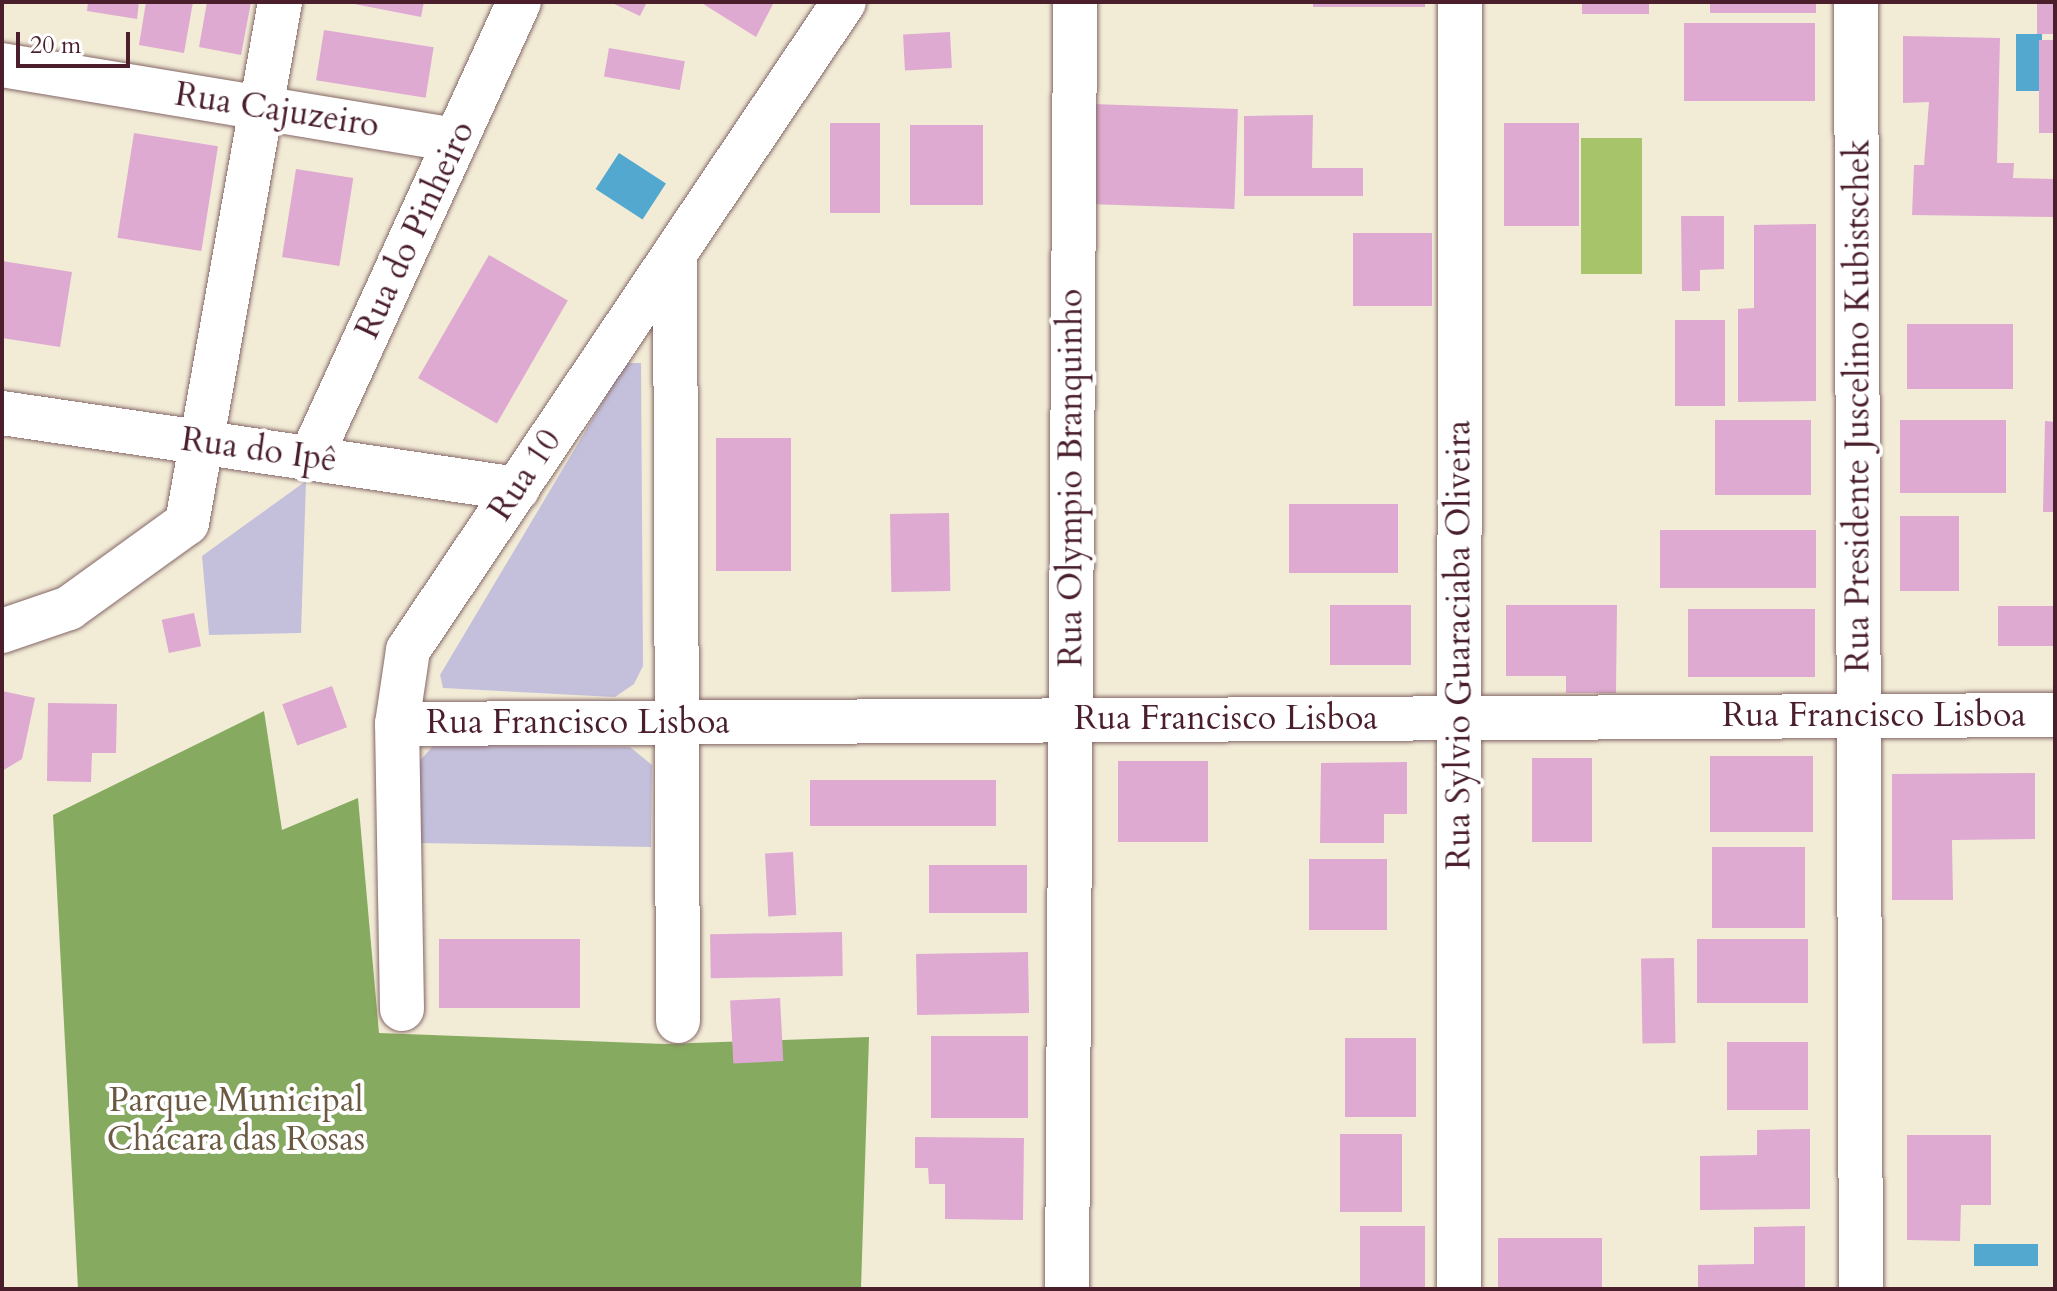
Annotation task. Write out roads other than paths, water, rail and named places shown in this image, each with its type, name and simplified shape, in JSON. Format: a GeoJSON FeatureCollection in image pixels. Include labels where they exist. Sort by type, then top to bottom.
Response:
{"type":"FeatureCollection","features":[{"type":"Feature","properties":{"kind":"street"},"geometry":{"type":"LineString","coordinates":[[2,631],[69,608],[187,523],[280,2]]}},
{"type":"Feature","properties":{"kind":"street","name":"Rua do Pinheiro"},"geometry":{"type":"LineString","coordinates":[[311,457],[519,2]]}},
{"type":"Feature","properties":{"kind":"street","name":"Rua 10"},"geometry":{"type":"LineString","coordinates":[[402,1009],[397,724],[408,650],[844,2]]}},
{"type":"Feature","properties":{"kind":"street","name":"Rua Olympio Branquinho"},"geometry":{"type":"LineString","coordinates":[[1067,1289],[1075,2]]}},
{"type":"Feature","properties":{"kind":"street","name":"Rua Sylvio Guaraciaba Oliveira"},"geometry":{"type":"LineString","coordinates":[[1459,1289],[1460,2]]}},
{"type":"Feature","properties":{"kind":"street","name":"Rua Presidente Juscelino Kubistschek"},"geometry":{"type":"LineString","coordinates":[[1856,2],[1861,1289]]}},
{"type":"Feature","properties":{"kind":"street","name":"Rua Cajuzeiro"},"geometry":{"type":"LineString","coordinates":[[2,65],[456,140]]}},
{"type":"Feature","properties":{"kind":"street"},"geometry":{"type":"LineString","coordinates":[[675,253],[678,1021]]}},
{"type":"Feature","properties":{"kind":"street","name":"Rua do Ipê"},"geometry":{"type":"LineString","coordinates":[[2,413],[517,489]]}},
{"type":"Feature","properties":{"kind":"street","name":"Rua Francisco Lisboa"},"geometry":{"type":"LineString","coordinates":[[397,724],[2055,715]]}},
{"type":"Feature","properties":{"kind":"water"},"geometry":{"type":"Polygon","coordinates":[[[2016,34],[2042,34],[2042,91],[2016,91],[2016,34]]]}},
{"type":"Feature","properties":{"kind":"water"},"geometry":{"type":"Polygon","coordinates":[[[619,153],[666,183],[643,220],[596,189],[619,153]]]}},
{"type":"Feature","properties":{"kind":"water"},"geometry":{"type":"Polygon","coordinates":[[[1974,1244],[2038,1244],[2038,1266],[1974,1266],[1974,1244]]]}},
{"type":"Feature","properties":{"kind":"park label","name":"Parque Municipal Chácara das Rosas"},"geometry":{"type":"Point","coordinates":[236,1120]}}]}
